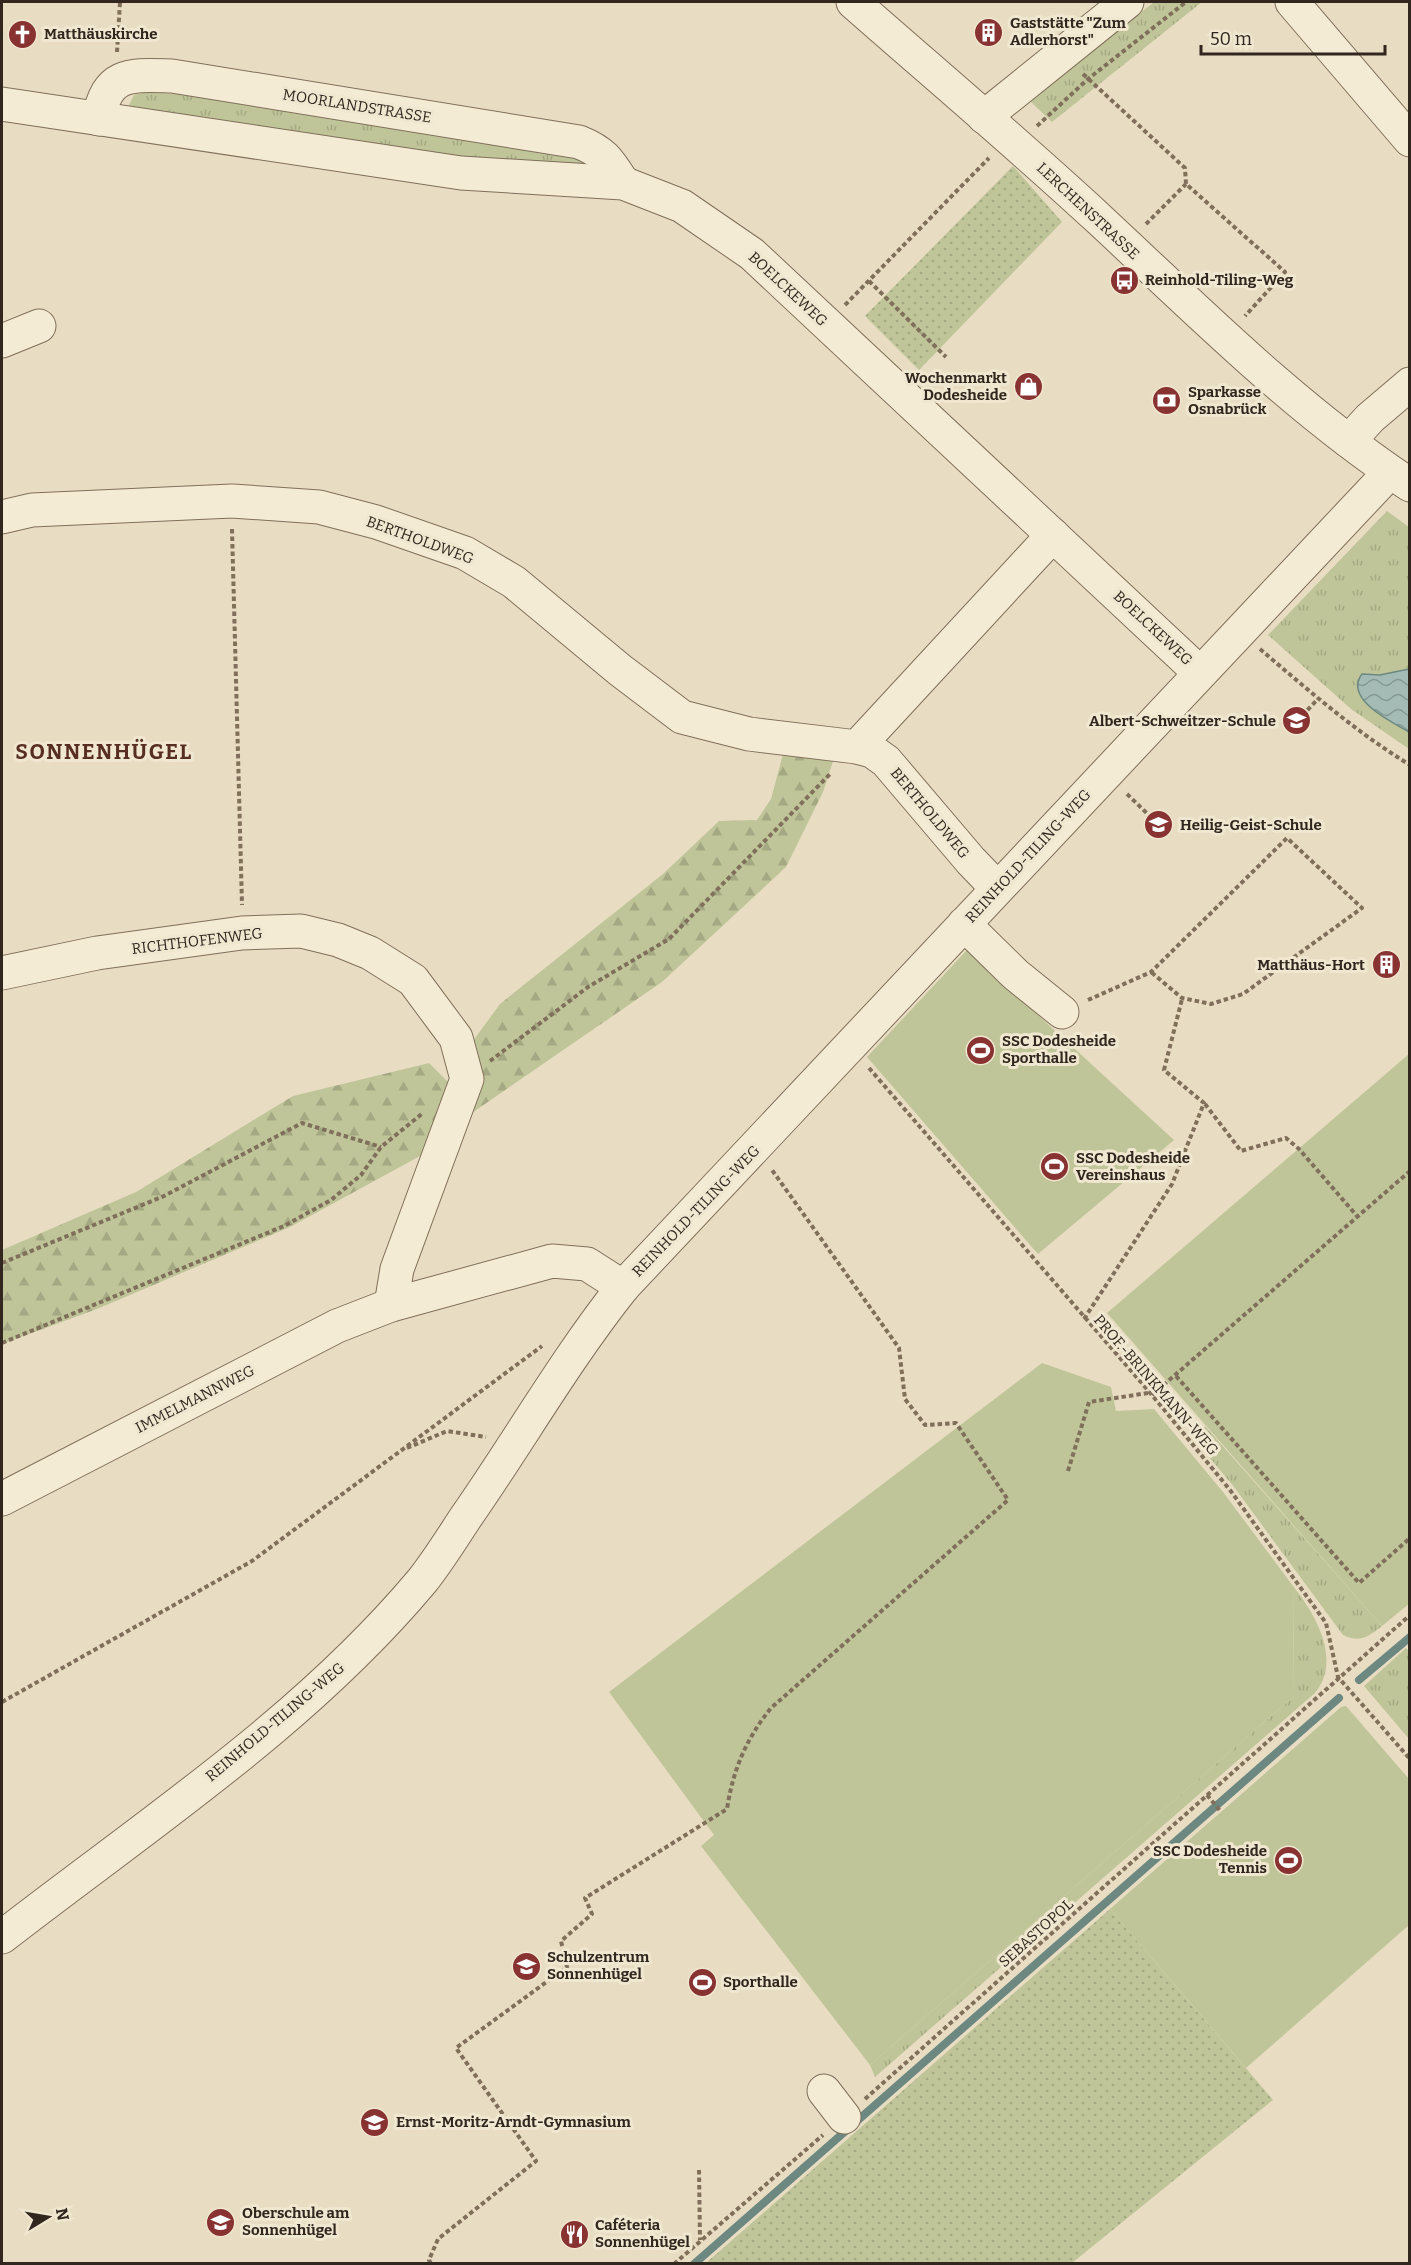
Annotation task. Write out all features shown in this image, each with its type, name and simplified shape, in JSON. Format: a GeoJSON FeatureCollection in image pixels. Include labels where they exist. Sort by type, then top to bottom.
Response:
{"type":"FeatureCollection","features":[{"type":"Feature","properties":{"kind":"street","name":"LERCHENSTRASSE"},"geometry":{"type":"LineString","coordinates":[[854,2],[1125,244],[1224,338],[1349,441],[1400,478]]}},
{"type":"Feature","properties":{"kind":"street"},"geometry":{"type":"LineString","coordinates":[[984,117],[1127,2]]}},
{"type":"Feature","properties":{"kind":"street"},"geometry":{"type":"LineString","coordinates":[[1292,2],[1410,140]]}},
{"type":"Feature","properties":{"kind":"street","name":"MOORLANDSTRASSE"},"geometry":{"type":"LineString","coordinates":[[115,82],[124,77],[140,75],[172,76],[579,142],[598,150],[609,160],[623,183]]}},
{"type":"Feature","properties":{"kind":"street"},"geometry":{"type":"LineString","coordinates":[[2,104],[99,119],[108,90],[115,82]]}},
{"type":"Feature","properties":{"kind":"street","name":"BOELCKEWEG"},"geometry":{"type":"LineString","coordinates":[[99,119],[461,173],[623,183],[682,206],[752,254],[1199,672]]}},
{"type":"Feature","properties":{"kind":"street"},"geometry":{"type":"LineString","coordinates":[[2,341],[39,327]]}},
{"type":"Feature","properties":{"kind":"street"},"geometry":{"type":"LineString","coordinates":[[1349,441],[1370,418],[1410,384]]}},
{"type":"Feature","properties":{"kind":"street","name":"REINHOLD-TILING-WEG"},"geometry":{"type":"LineString","coordinates":[[2,1937],[243,1753],[337,1671],[423,1580],[513,1448],[585,1334],[623,1287],[850,1048],[1199,672],[1400,478]]}},
{"type":"Feature","properties":{"kind":"street","name":"BERTHOLDWEG"},"geometry":{"type":"LineString","coordinates":[[2,517],[32,510],[232,501],[319,507],[376,522],[465,553],[514,582],[620,670],[682,717],[749,734],[857,747],[872,751],[886,761],[970,861],[997,888]]}},
{"type":"Feature","properties":{"kind":"street"},"geometry":{"type":"LineString","coordinates":[[857,747],[1053,535]]}},
{"type":"Feature","properties":{"kind":"street"},"geometry":{"type":"LineString","coordinates":[[964,924],[1015,974],[1062,1012]]}},
{"type":"Feature","properties":{"kind":"street","name":"RICHTHOFENWEG"},"geometry":{"type":"LineString","coordinates":[[2,974],[97,953],[242,933],[301,931],[338,940],[370,953],[413,980],[456,1038],[467,1079]]}},
{"type":"Feature","properties":{"kind":"street"},"geometry":{"type":"LineString","coordinates":[[391,1305],[397,1269],[467,1079]]}},
{"type":"Feature","properties":{"kind":"street","name":"IMMELMANNWEG"},"geometry":{"type":"LineString","coordinates":[[2,1499],[337,1326],[391,1305],[552,1262],[586,1264],[623,1287]]}},
{"type":"Feature","properties":{"kind":"street"},"geometry":{"type":"LineString","coordinates":[[824,2091],[844,2117]]}},
{"type":"Feature","properties":{"kind":"path"},"geometry":{"type":"LineString","coordinates":[[115,82],[120,2]]}},
{"type":"Feature","properties":{"kind":"path"},"geometry":{"type":"LineString","coordinates":[[828,326],[869,281],[1012,142],[1186,2]]}},
{"type":"Feature","properties":{"kind":"path"},"geometry":{"type":"LineString","coordinates":[[1062,53],[1185,168],[1186,184],[1285,272],[1224,338]]}},
{"type":"Feature","properties":{"kind":"path"},"geometry":{"type":"LineString","coordinates":[[1125,244],[1186,184]]}},
{"type":"Feature","properties":{"kind":"path"},"geometry":{"type":"LineString","coordinates":[[869,281],[946,357]]}},
{"type":"Feature","properties":{"kind":"path"},"geometry":{"type":"LineString","coordinates":[[232,501],[242,933]]}},
{"type":"Feature","properties":{"kind":"path"},"geometry":{"type":"LineString","coordinates":[[1239,631],[1318,699],[1384,750],[1410,765]]}},
{"type":"Feature","properties":{"kind":"path"},"geometry":{"type":"LineString","coordinates":[[1297,721],[1318,699]]}},
{"type":"Feature","properties":{"kind":"path"},"geometry":{"type":"LineString","coordinates":[[467,1079],[588,987],[669,939],[857,747]]}},
{"type":"Feature","properties":{"kind":"path"},"geometry":{"type":"LineString","coordinates":[[1106,773],[1159,825]]}},
{"type":"Feature","properties":{"kind":"path"},"geometry":{"type":"LineString","coordinates":[[1062,1012],[1151,972],[1287,838],[1362,908],[1243,994],[1211,1004],[1182,998],[1151,972]]}},
{"type":"Feature","properties":{"kind":"path"},"geometry":{"type":"LineString","coordinates":[[1182,998],[1164,1070],[1204,1103],[1241,1151],[1286,1138],[1299,1149],[1358,1216]]}},
{"type":"Feature","properties":{"kind":"path","name":"PROF.-BRINKMANN-WEG"},"geometry":{"type":"LineString","coordinates":[[850,1048],[1150,1394],[1230,1490],[1326,1623],[1338,1677],[1410,1760]]}},
{"type":"Feature","properties":{"kind":"path"},"geometry":{"type":"LineString","coordinates":[[1084,1319],[1172,1184],[1204,1103]]}},
{"type":"Feature","properties":{"kind":"path"},"geometry":{"type":"LineString","coordinates":[[2,1343],[284,1226],[331,1200],[362,1175],[381,1147],[426,1111]]}},
{"type":"Feature","properties":{"kind":"path"},"geometry":{"type":"LineString","coordinates":[[2,1263],[164,1196],[302,1123],[381,1147]]}},
{"type":"Feature","properties":{"kind":"path"},"geometry":{"type":"LineString","coordinates":[[431,2264],[429,2260],[438,2239],[536,2160],[456,2048],[567,1967],[561,1941],[592,1914],[585,1898],[727,1809],[739,1758],[753,1731],[771,1708],[1008,1500],[956,1423],[925,1425],[905,1399],[899,1348],[756,1147]]}},
{"type":"Feature","properties":{"kind":"path"},"geometry":{"type":"LineString","coordinates":[[1068,1471],[1089,1402],[1150,1394],[1176,1376],[1410,1170]]}},
{"type":"Feature","properties":{"kind":"path"},"geometry":{"type":"LineString","coordinates":[[2,1702],[252,1561],[546,1344]]}},
{"type":"Feature","properties":{"kind":"path"},"geometry":{"type":"LineString","coordinates":[[1176,1376],[1359,1583],[1410,1538]]}},
{"type":"Feature","properties":{"kind":"path"},"geometry":{"type":"LineString","coordinates":[[401,1451],[447,1431],[492,1438],[513,1448]]}},
{"type":"Feature","properties":{"kind":"path","name":"SEBASTOPOL"},"geometry":{"type":"LineString","coordinates":[[674,2264],[960,2017],[1338,1677],[1410,1616]]}},
{"type":"Feature","properties":{"kind":"path"},"geometry":{"type":"LineString","coordinates":[[1207,1795],[1221,1812]]}},
{"type":"Feature","properties":{"kind":"path"},"geometry":{"type":"LineString","coordinates":[[699,2170],[700,2241]]}},
{"type":"Feature","properties":{"kind":"green space"},"geometry":{"type":"Polygon","coordinates":[[[1154,2],[1202,2],[1052,122],[1030,101],[1154,2]]]}},
{"type":"Feature","properties":{"kind":"green space"},"geometry":{"type":"Polygon","coordinates":[[[147,92],[176,94],[570,150],[590,166],[461,158],[128,107],[134,95],[147,92]]]}},
{"type":"Feature","properties":{"kind":"green space"},"geometry":{"type":"Polygon","coordinates":[[[1013,166],[1062,222],[919,370],[865,316],[1013,166]]]}},
{"type":"Feature","properties":{"kind":"green space"},"geometry":{"type":"Polygon","coordinates":[[[1387,511],[1409,527],[1409,669],[1380,675],[1362,674],[1358,683],[1359,692],[1372,709],[1409,732],[1409,749],[1351,709],[1268,635],[1387,511]]]}},
{"type":"Feature","properties":{"kind":"green space"},"geometry":{"type":"Polygon","coordinates":[[[783,754],[835,755],[823,792],[786,867],[662,982],[469,1115],[470,1045],[500,1004],[663,874],[719,821],[757,820],[771,799],[783,754]]]}},
{"type":"Feature","properties":{"kind":"green space"},"geometry":{"type":"Polygon","coordinates":[[[967,950],[1174,1140],[1038,1254],[867,1057],[967,950]]]}},
{"type":"Feature","properties":{"kind":"green space"},"geometry":{"type":"Polygon","coordinates":[[[1409,1054],[1410,1603],[1382,1626],[1107,1313],[1409,1054]]]}},
{"type":"Feature","properties":{"kind":"green space"},"geometry":{"type":"Polygon","coordinates":[[[429,1063],[451,1085],[431,1150],[290,1227],[97,1309],[2,1344],[2,1250],[136,1192],[293,1096],[429,1063]]]}},
{"type":"Feature","properties":{"kind":"green space"},"geometry":{"type":"Polygon","coordinates":[[[1042,1363],[1111,1387],[1116,1411],[1154,1409],[1223,1492],[1293,1586],[1294,1696],[870,2065],[701,1846],[714,1835],[609,1692],[1042,1363]]]}},
{"type":"Feature","properties":{"kind":"green space"},"geometry":{"type":"Polygon","coordinates":[[[1205,1426],[1382,1626],[1364,1638],[1354,1639],[1343,1635],[1234,1487],[1195,1440],[1205,1426]]]}},
{"type":"Feature","properties":{"kind":"green space"},"geometry":{"type":"Polygon","coordinates":[[[1293,1586],[1317,1624],[1326,1652],[1323,1680],[1315,1693],[875,2077],[870,2065],[1294,1696],[1293,1586]]]}},
{"type":"Feature","properties":{"kind":"green space"},"geometry":{"type":"Polygon","coordinates":[[[1406,1648],[1410,1653],[1409,1739],[1364,1686],[1406,1648]]]}},
{"type":"Feature","properties":{"kind":"green space","name":"SSC Dodesheide Tennis"},"geometry":{"type":"Polygon","coordinates":[[[1346,1706],[1409,1779],[1409,1925],[1246,2068],[1110,1909],[1341,1707],[1346,1706]]]}},
{"type":"Feature","properties":{"kind":"green space"},"geometry":{"type":"Polygon","coordinates":[[[1110,1909],[1273,2100],[1072,2263],[706,2263],[1110,1909]]]}},
{"type":"Feature","properties":{"kind":"water"},"geometry":{"type":"Polygon","coordinates":[[[1410,669],[1409,732],[1372,709],[1359,692],[1358,683],[1362,674],[1380,675],[1410,669]]]}},
{"type":"Feature","properties":{"kind":"waterway"},"geometry":{"type":"LineString","coordinates":[[1359,1680],[1410,1637]]}},
{"type":"Feature","properties":{"kind":"waterway"},"geometry":{"type":"LineString","coordinates":[[694,2264],[1339,1698]]}},
{"type":"Feature","properties":{"kind":"place","name":"Gaststätte \"Zum Adlerhorst\""},"geometry":{"type":"Point","coordinates":[989,32]}},
{"type":"Feature","properties":{"kind":"place","name":"Matthäuskirche"},"geometry":{"type":"Point","coordinates":[23,34]}},
{"type":"Feature","properties":{"kind":"place","name":"Reinhold-Tiling-Weg"},"geometry":{"type":"Point","coordinates":[1124,280]}},
{"type":"Feature","properties":{"kind":"place","name":"Wochenmarkt Dodesheide"},"geometry":{"type":"Point","coordinates":[1028,387]}},
{"type":"Feature","properties":{"kind":"place","name":"Sparkasse Osnabrück"},"geometry":{"type":"Point","coordinates":[1167,401]}},
{"type":"Feature","properties":{"kind":"place","name":"Albert-Schweitzer-Schule"},"geometry":{"type":"Point","coordinates":[1297,721]}},
{"type":"Feature","properties":{"kind":"place","name":"Heilig-Geist-Schule"},"geometry":{"type":"Point","coordinates":[1159,825]}},
{"type":"Feature","properties":{"kind":"place","name":"Matthäus-Hort"},"geometry":{"type":"Point","coordinates":[1386,965]}},
{"type":"Feature","properties":{"kind":"place","name":"SSC Dodesheide Sporthalle"},"geometry":{"type":"Point","coordinates":[981,1050]}},
{"type":"Feature","properties":{"kind":"place","name":"SSC Dodesheide Vereinshaus"},"geometry":{"type":"Point","coordinates":[1055,1167]}},
{"type":"Feature","properties":{"kind":"place","name":"SSC Dodesheide Tennis"},"geometry":{"type":"Point","coordinates":[1288,1860]}},
{"type":"Feature","properties":{"kind":"place","name":"Schulzentrum Sonnenhügel"},"geometry":{"type":"Point","coordinates":[526,1966]}},
{"type":"Feature","properties":{"kind":"place","name":"Sporthalle"},"geometry":{"type":"Point","coordinates":[702,1982]}},
{"type":"Feature","properties":{"kind":"place","name":"Ernst-Moritz-Arndt-Gymnasium"},"geometry":{"type":"Point","coordinates":[375,2122]}},
{"type":"Feature","properties":{"kind":"place","name":"Oberschule am Sonnenhügel"},"geometry":{"type":"Point","coordinates":[221,2222]}},
{"type":"Feature","properties":{"kind":"place","name":"Caféteria Sonnenhügel"},"geometry":{"type":"Point","coordinates":[574,2234]}},
{"type":"Feature","properties":{"kind":"district","name":"SONNENHÜGEL"},"geometry":{"type":"Point","coordinates":[104,752]}}]}
